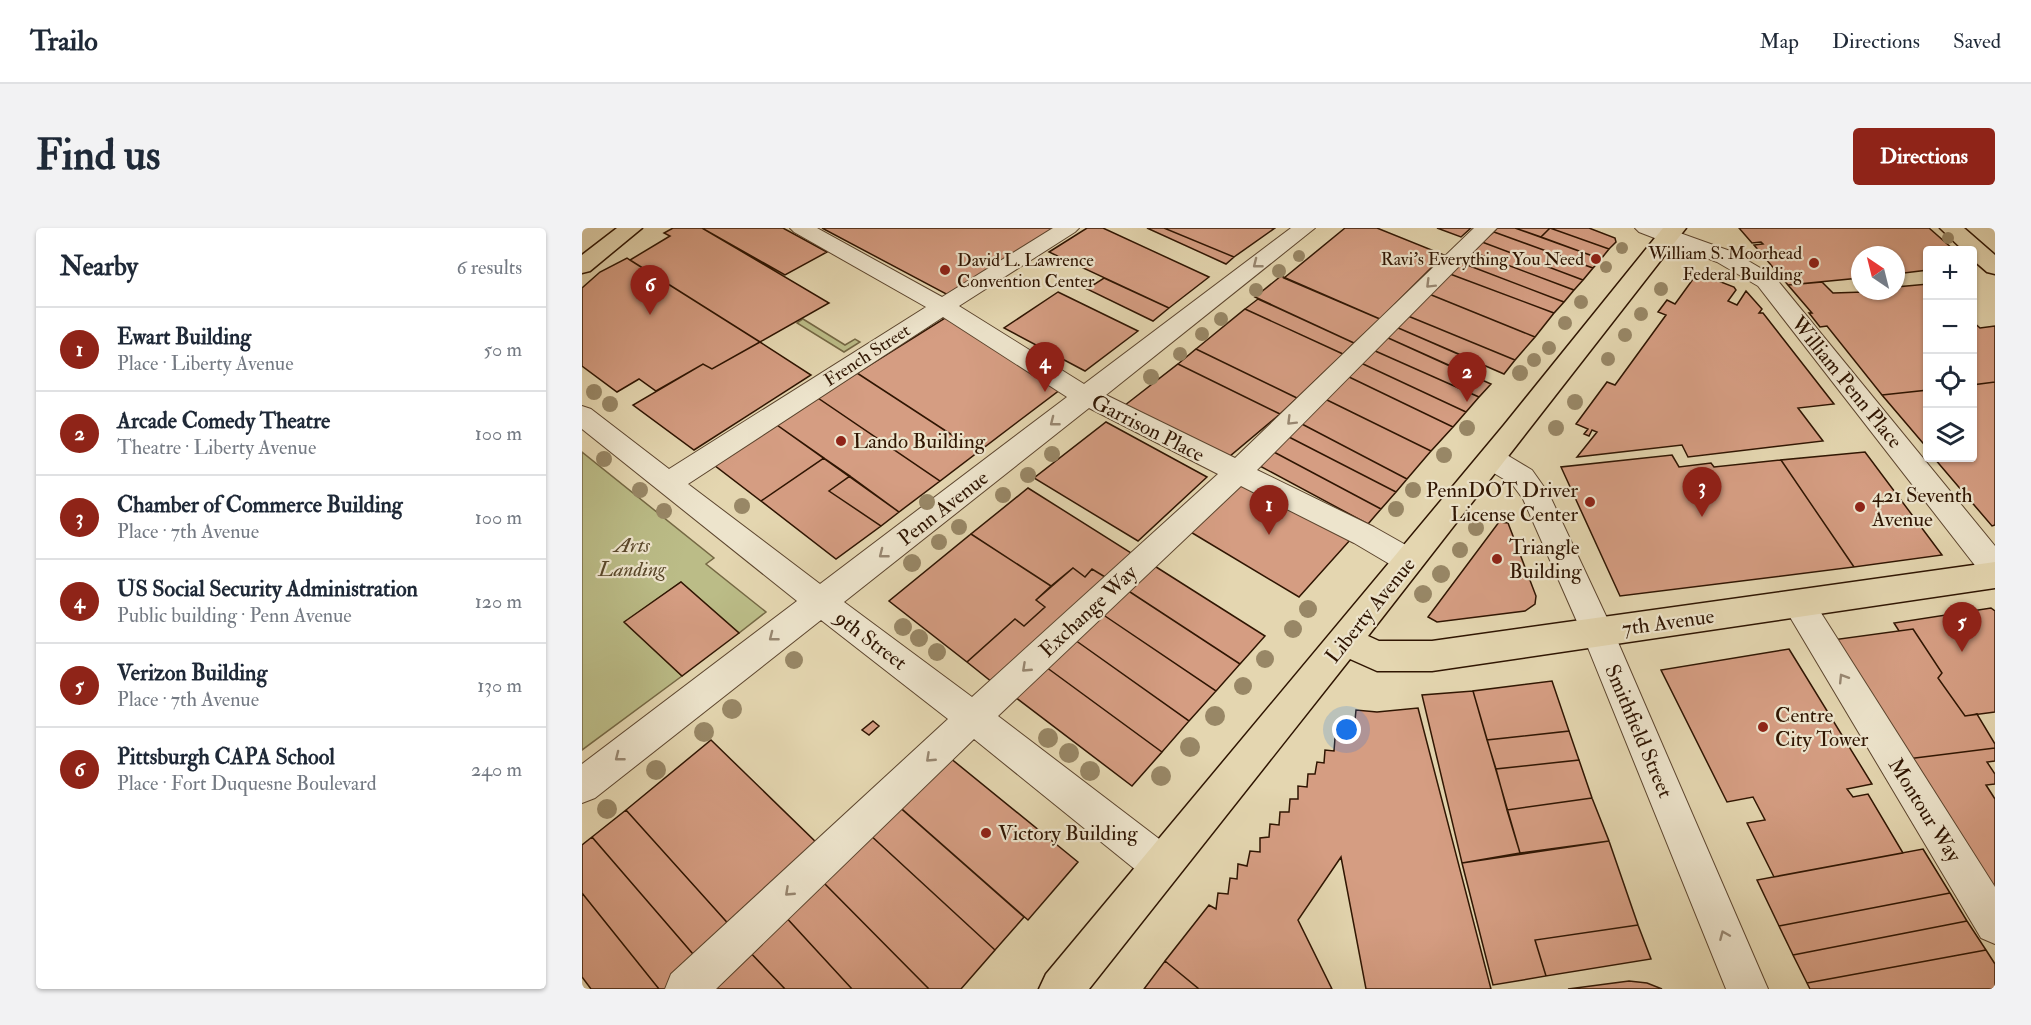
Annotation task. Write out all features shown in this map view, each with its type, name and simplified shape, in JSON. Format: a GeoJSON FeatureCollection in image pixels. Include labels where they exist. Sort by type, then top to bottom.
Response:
{"type":"FeatureCollection","features":[{"type":"Feature","properties":{"kind":"main road"},"geometry":{"type":"LineString","coordinates":[[582,266],[631,228]]}},
{"type":"Feature","properties":{"kind":"main road"},"geometry":{"type":"LineString","coordinates":[[1951,228],[1995,267]]}},
{"type":"Feature","properties":{"kind":"main road"},"geometry":{"type":"LineString","coordinates":[[1981,228],[1995,240]]}},
{"type":"Feature","properties":{"kind":"main road","name":"Liberty Avenue"},"geometry":{"type":"LineString","coordinates":[[1061,989],[1492,459],[1663,231]]}},
{"type":"Feature","properties":{"kind":"main road","name":"7th Avenue"},"geometry":{"type":"LineString","coordinates":[[1344,641],[1377,656],[1410,657],[1598,633],[1995,575]]}},
{"type":"Feature","properties":{"kind":"street","name":"Garrison Place"},"geometry":{"type":"LineString","coordinates":[[801,228],[941,306],[1087,396],[1364,535],[1409,561]]}},
{"type":"Feature","properties":{"kind":"street","name":"French Street"},"geometry":{"type":"LineString","coordinates":[[668,483],[941,306],[1068,228]]}},
{"type":"Feature","properties":{"kind":"street","name":"Penn Avenue"},"geometry":{"type":"LineString","coordinates":[[582,786],[1304,228]]}},
{"type":"Feature","properties":{"kind":"street","name":"Exchange Way"},"geometry":{"type":"LineString","coordinates":[[686,989],[1237,473],[1486,228]]}},
{"type":"Feature","properties":{"kind":"street","name":"William Penn Place"},"geometry":{"type":"LineString","coordinates":[[1663,231],[1725,257],[1766,282],[1995,568]]}},
{"type":"Feature","properties":{"kind":"street","name":"9th Street"},"geometry":{"type":"LineString","coordinates":[[582,415],[1161,865]]}},
{"type":"Feature","properties":{"kind":"street","name":"Smithfield Street"},"geometry":{"type":"LineString","coordinates":[[1492,459],[1522,477],[1535,494],[1598,633],[1746,989]]}},
{"type":"Feature","properties":{"kind":"street","name":"Montour Way"},"geometry":{"type":"LineString","coordinates":[[1798,603],[1995,924]]}},
{"type":"Feature","properties":{"kind":"green space"},"geometry":{"type":"Polygon","coordinates":[[[803,319],[845,345],[855,339],[860,342],[844,352],[797,323],[803,319]]]}},
{"type":"Feature","properties":{"kind":"green space","name":"Arts Landing"},"geometry":{"type":"Polygon","coordinates":[[[582,452],[714,558],[706,564],[766,612],[739,633],[681,582],[625,622],[682,676],[582,750],[582,452]]]}},
{"type":"Feature","properties":{"kind":"building"},"geometry":{"type":"Polygon","coordinates":[[[673,228],[702,228],[829,303],[760,342],[630,260],[670,236],[664,233],[673,228]]]}},
{"type":"Feature","properties":{"kind":"building"},"geometry":{"type":"Polygon","coordinates":[[[702,228],[783,228],[827,252],[785,275],[702,228]]]}},
{"type":"Feature","properties":{"kind":"building","name":"David L. Lawrence Convention Center"},"geometry":{"type":"Polygon","coordinates":[[[822,228],[1056,228],[948,295],[822,228]]]}},
{"type":"Feature","properties":{"kind":"building"},"geometry":{"type":"Polygon","coordinates":[[[1087,228],[1103,228],[1209,277],[1169,308],[1049,252],[1087,228]]]}},
{"type":"Feature","properties":{"kind":"building"},"geometry":{"type":"Polygon","coordinates":[[[1147,228],[1164,228],[1234,257],[1226,264],[1147,228]]]}},
{"type":"Feature","properties":{"kind":"building"},"geometry":{"type":"Polygon","coordinates":[[[1164,228],[1275,228],[1234,257],[1164,228]]]}},
{"type":"Feature","properties":{"kind":"building"},"geometry":{"type":"Polygon","coordinates":[[[1345,228],[1377,228],[1444,255],[1380,319],[1284,278],[1345,228]]]}},
{"type":"Feature","properties":{"kind":"building"},"geometry":{"type":"Polygon","coordinates":[[[1437,228],[1471,228],[1461,237],[1437,228]]]}},
{"type":"Feature","properties":{"kind":"building"},"geometry":{"type":"Polygon","coordinates":[[[1497,228],[1515,228],[1601,259],[1593,268],[1494,232],[1497,228]]]}},
{"type":"Feature","properties":{"kind":"building"},"geometry":{"type":"Polygon","coordinates":[[[1515,228],[1550,228],[1541,237],[1515,228]]]}},
{"type":"Feature","properties":{"kind":"building"},"geometry":{"type":"Polygon","coordinates":[[[1550,228],[1589,228],[1615,238],[1616,242],[1609,249],[1550,228]]]}},
{"type":"Feature","properties":{"kind":"building"},"geometry":{"type":"Polygon","coordinates":[[[1550,228],[1609,249],[1601,259],[1541,237],[1550,228]]]}},
{"type":"Feature","properties":{"kind":"building","name":"William S. Moorhead Federal Building"},"geometry":{"type":"Polygon","coordinates":[[[1739,228],[1929,228],[1949,246],[1923,246],[1923,271],[1905,273],[1905,246],[1851,246],[1851,279],[1788,285],[1754,245],[1763,244],[1761,242],[1752,243],[1739,228]]]}},
{"type":"Feature","properties":{"kind":"building"},"geometry":{"type":"Polygon","coordinates":[[[1494,232],[1593,268],[1583,280],[1482,242],[1494,232]]]}},
{"type":"Feature","properties":{"kind":"building"},"geometry":{"type":"Polygon","coordinates":[[[1482,242],[1583,280],[1574,290],[1473,252],[1482,242]]]}},
{"type":"Feature","properties":{"kind":"building"},"geometry":{"type":"Polygon","coordinates":[[[1473,252],[1574,290],[1564,302],[1462,263],[1473,252]]]}},
{"type":"Feature","properties":{"kind":"building"},"geometry":{"type":"Polygon","coordinates":[[[627,258],[760,342],[712,369],[703,364],[656,391],[639,379],[617,392],[582,366],[582,288],[600,272],[627,258]]]}},
{"type":"Feature","properties":{"kind":"building"},"geometry":{"type":"Polygon","coordinates":[[[1462,263],[1564,302],[1554,313],[1450,274],[1462,263]]]}},
{"type":"Feature","properties":{"kind":"building"},"geometry":{"type":"Polygon","coordinates":[[[1450,274],[1554,313],[1535,337],[1429,294],[1450,274]]]}},
{"type":"Feature","properties":{"kind":"building"},"geometry":{"type":"Polygon","coordinates":[[[1696,275],[1703,275],[1734,287],[1736,290],[1728,301],[1737,305],[1746,291],[1762,309],[1759,313],[1763,313],[1834,404],[1798,408],[1823,441],[1688,457],[1682,445],[1577,457],[1597,432],[1592,430],[1589,436],[1584,434],[1588,429],[1576,424],[1607,382],[1615,385],[1666,315],[1658,312],[1667,300],[1675,304],[1696,275]]]}},
{"type":"Feature","properties":{"kind":"building"},"geometry":{"type":"Polygon","coordinates":[[[1281,276],[1380,319],[1354,343],[1255,297],[1281,276]]]}},
{"type":"Feature","properties":{"kind":"building"},"geometry":{"type":"Polygon","coordinates":[[[1104,278],[1169,308],[1153,321],[1087,289],[1104,278]]]}},
{"type":"Feature","properties":{"kind":"building"},"geometry":{"type":"Polygon","coordinates":[[[1822,282],[1833,293],[1851,292],[1851,300],[1905,300],[1905,286],[1923,284],[1923,391],[1882,395],[1827,326],[1820,327],[1809,313],[1812,313],[1788,285],[1822,282]]]}},
{"type":"Feature","properties":{"kind":"building"},"geometry":{"type":"Polygon","coordinates":[[[1058,292],[1138,331],[1085,371],[1004,328],[1058,292]]]}},
{"type":"Feature","properties":{"kind":"building"},"geometry":{"type":"Polygon","coordinates":[[[1429,294],[1535,337],[1515,360],[1408,316],[1429,294]]]}},
{"type":"Feature","properties":{"kind":"building"},"geometry":{"type":"Polygon","coordinates":[[[1258,299],[1354,343],[1343,354],[1245,309],[1258,299]]]}},
{"type":"Feature","properties":{"kind":"building"},"geometry":{"type":"Polygon","coordinates":[[[1245,309],[1343,354],[1297,398],[1196,349],[1245,309]]]}},
{"type":"Feature","properties":{"kind":"building"},"geometry":{"type":"Polygon","coordinates":[[[1408,316],[1515,360],[1504,374],[1396,327],[1408,316]]]}},
{"type":"Feature","properties":{"kind":"building"},"geometry":{"type":"Polygon","coordinates":[[[945,318],[1065,386],[978,452],[857,373],[945,318]]]}},
{"type":"Feature","properties":{"kind":"building"},"geometry":{"type":"Polygon","coordinates":[[[1977,325],[1980,328],[1995,326],[1995,382],[1977,384],[1977,325]]]}},
{"type":"Feature","properties":{"kind":"building"},"geometry":{"type":"Polygon","coordinates":[[[1396,327],[1482,364],[1472,376],[1386,337],[1396,327]]]}},
{"type":"Feature","properties":{"kind":"building"},"geometry":{"type":"Polygon","coordinates":[[[1386,337],[1491,384],[1479,397],[1373,350],[1386,337]]]}},
{"type":"Feature","properties":{"kind":"building"},"geometry":{"type":"Polygon","coordinates":[[[760,342],[811,375],[694,450],[633,405],[703,364],[712,369],[760,342]]]}},
{"type":"Feature","properties":{"kind":"building"},"geometry":{"type":"Polygon","coordinates":[[[1196,349],[1297,398],[1280,414],[1178,364],[1196,349]]]}},
{"type":"Feature","properties":{"kind":"building"},"geometry":{"type":"Polygon","coordinates":[[[1373,350],[1479,397],[1466,412],[1361,363],[1373,350]]]}},
{"type":"Feature","properties":{"kind":"building"},"geometry":{"type":"Polygon","coordinates":[[[1361,363],[1466,412],[1453,427],[1347,376],[1361,363]]]}},
{"type":"Feature","properties":{"kind":"building"},"geometry":{"type":"Polygon","coordinates":[[[1178,364],[1280,414],[1224,461],[1120,409],[1178,364]]]}},
{"type":"Feature","properties":{"kind":"building"},"geometry":{"type":"Polygon","coordinates":[[[857,373],[978,452],[940,481],[818,398],[857,373]]]}},
{"type":"Feature","properties":{"kind":"building"},"geometry":{"type":"Polygon","coordinates":[[[1347,376],[1453,427],[1431,451],[1325,399],[1347,376]]]}},
{"type":"Feature","properties":{"kind":"building"},"geometry":{"type":"Polygon","coordinates":[[[1995,382],[1995,525],[1992,526],[1937,462],[1977,462],[1977,384],[1995,382]]]}},
{"type":"Feature","properties":{"kind":"building"},"geometry":{"type":"Polygon","coordinates":[[[1923,391],[1923,443],[1882,395],[1923,391]]]}},
{"type":"Feature","properties":{"kind":"building","name":"Lando Building"},"geometry":{"type":"Polygon","coordinates":[[[818,398],[940,481],[899,512],[777,425],[818,398]]]}},
{"type":"Feature","properties":{"kind":"building"},"geometry":{"type":"Polygon","coordinates":[[[1325,399],[1431,451],[1407,479],[1300,423],[1325,399]]]}},
{"type":"Feature","properties":{"kind":"building"},"geometry":{"type":"Polygon","coordinates":[[[1106,422],[1207,477],[1138,541],[1034,478],[1106,422]]]}},
{"type":"Feature","properties":{"kind":"building"},"geometry":{"type":"Polygon","coordinates":[[[1300,423],[1407,479],[1396,492],[1287,436],[1300,423]]]}},
{"type":"Feature","properties":{"kind":"building"},"geometry":{"type":"Polygon","coordinates":[[[777,425],[824,458],[761,501],[714,465],[777,425]]]}},
{"type":"Feature","properties":{"kind":"building"},"geometry":{"type":"Polygon","coordinates":[[[1287,436],[1396,492],[1381,509],[1272,451],[1287,436]]]}},
{"type":"Feature","properties":{"kind":"building"},"geometry":{"type":"Polygon","coordinates":[[[1272,451],[1381,509],[1368,524],[1258,465],[1272,451]]]}},
{"type":"Feature","properties":{"kind":"building","name":"421 Seventh Avenue"},"geometry":{"type":"Polygon","coordinates":[[[1865,452],[1942,555],[1854,567],[1781,460],[1865,452]]]}},
{"type":"Feature","properties":{"kind":"building"},"geometry":{"type":"Polygon","coordinates":[[[1672,455],[1679,467],[1711,463],[1714,467],[1781,460],[1854,567],[1620,596],[1561,467],[1672,455]]]}},
{"type":"Feature","properties":{"kind":"building"},"geometry":{"type":"Polygon","coordinates":[[[824,458],[850,476],[829,491],[881,526],[836,559],[761,501],[824,458]]]}},
{"type":"Feature","properties":{"kind":"building"},"geometry":{"type":"Polygon","coordinates":[[[850,476],[899,512],[881,526],[829,491],[850,476]]]}},
{"type":"Feature","properties":{"kind":"building"},"geometry":{"type":"Polygon","coordinates":[[[1243,480],[1351,539],[1299,597],[1189,531],[1243,480]]]}},
{"type":"Feature","properties":{"kind":"building"},"geometry":{"type":"Polygon","coordinates":[[[1028,488],[1136,556],[1110,580],[1092,569],[1085,577],[1073,568],[1051,586],[971,534],[1028,488]]]}},
{"type":"Feature","properties":{"kind":"building","name":"Triangle Building"},"geometry":{"type":"Polygon","coordinates":[[[1499,522],[1508,523],[1536,596],[1535,604],[1525,611],[1437,622],[1428,617],[1499,522]]]}},
{"type":"Feature","properties":{"kind":"building"},"geometry":{"type":"Polygon","coordinates":[[[971,534],[1051,586],[1036,600],[1045,607],[1024,626],[1015,619],[967,662],[889,601],[971,534]]]}},
{"type":"Feature","properties":{"kind":"building"},"geometry":{"type":"Polygon","coordinates":[[[1153,565],[1265,636],[1240,664],[1127,590],[1153,565]]]}},
{"type":"Feature","properties":{"kind":"building"},"geometry":{"type":"Polygon","coordinates":[[[1073,568],[1085,577],[1092,569],[1110,580],[997,686],[967,662],[1015,619],[1024,626],[1045,607],[1036,600],[1073,568]]]}},
{"type":"Feature","properties":{"kind":"building"},"geometry":{"type":"Polygon","coordinates":[[[681,582],[739,633],[682,676],[624,622],[681,582]]]}},
{"type":"Feature","properties":{"kind":"building"},"geometry":{"type":"Polygon","coordinates":[[[1127,590],[1240,664],[1216,691],[1102,614],[1127,590]]]}},
{"type":"Feature","properties":{"kind":"building"},"geometry":{"type":"Polygon","coordinates":[[[1991,608],[1995,611],[1995,712],[1965,716],[1938,678],[1942,673],[1913,629],[1899,631],[1894,623],[1991,608]]]}},
{"type":"Feature","properties":{"kind":"building"},"geometry":{"type":"Polygon","coordinates":[[[1102,614],[1216,691],[1189,721],[1075,640],[1102,614]]]}},
{"type":"Feature","properties":{"kind":"building"},"geometry":{"type":"Polygon","coordinates":[[[1913,629],[1942,673],[1938,678],[1965,716],[1977,714],[1995,744],[1995,748],[1907,759],[1832,640],[1913,629]]]}},
{"type":"Feature","properties":{"kind":"building"},"geometry":{"type":"Polygon","coordinates":[[[1075,640],[1189,721],[1162,752],[1046,667],[1075,640]]]}},
{"type":"Feature","properties":{"kind":"building","name":"Centre City Tower"},"geometry":{"type":"Polygon","coordinates":[[[1789,649],[1872,784],[1847,789],[1853,797],[1868,794],[1903,853],[1774,877],[1747,823],[1765,820],[1753,797],[1727,802],[1661,670],[1789,649]]]}},
{"type":"Feature","properties":{"kind":"building"},"geometry":{"type":"Polygon","coordinates":[[[1046,667],[1162,752],[1132,786],[1015,697],[1046,667]]]}},
{"type":"Feature","properties":{"kind":"building"},"geometry":{"type":"Polygon","coordinates":[[[1552,681],[1569,731],[1487,740],[1473,691],[1552,681]]]}},
{"type":"Feature","properties":{"kind":"building"},"geometry":{"type":"Polygon","coordinates":[[[1473,691],[1520,853],[1462,863],[1422,695],[1473,691]]]}},
{"type":"Feature","properties":{"kind":"building"},"geometry":{"type":"Polygon","coordinates":[[[1418,708],[1491,989],[1366,989],[1341,857],[1298,920],[1332,989],[1199,989],[1165,961],[1209,905],[1216,909],[1218,893],[1228,894],[1230,878],[1237,879],[1238,864],[1247,866],[1250,851],[1260,852],[1260,838],[1269,837],[1270,824],[1279,825],[1280,812],[1289,812],[1290,799],[1298,799],[1298,786],[1307,787],[1308,774],[1315,774],[1317,762],[1324,763],[1325,750],[1334,751],[1335,738],[1353,740],[1356,710],[1377,712],[1418,708]]]}},
{"type":"Feature","properties":{"kind":"building"},"geometry":{"type":"Polygon","coordinates":[[[873,721],[879,726],[869,735],[862,730],[873,721]]]}},
{"type":"Feature","properties":{"kind":"building"},"geometry":{"type":"Polygon","coordinates":[[[1569,731],[1579,760],[1496,769],[1487,740],[1569,731]]]}},
{"type":"Feature","properties":{"kind":"building"},"geometry":{"type":"Polygon","coordinates":[[[711,740],[821,847],[733,929],[626,810],[711,740]]]}},
{"type":"Feature","properties":{"kind":"building"},"geometry":{"type":"Polygon","coordinates":[[[1995,748],[1995,761],[1987,762],[1995,774],[1995,784],[1986,785],[1995,799],[1995,889],[1907,759],[1995,748]]]}},
{"type":"Feature","properties":{"kind":"building","name":"Victory Building"},"geometry":{"type":"Polygon","coordinates":[[[944,753],[1078,862],[1028,920],[894,802],[944,753]]]}},
{"type":"Feature","properties":{"kind":"building"},"geometry":{"type":"Polygon","coordinates":[[[1579,760],[1592,798],[1507,810],[1496,769],[1579,760]]]}},
{"type":"Feature","properties":{"kind":"building"},"geometry":{"type":"Polygon","coordinates":[[[1592,798],[1609,841],[1520,853],[1507,810],[1592,798]]]}},
{"type":"Feature","properties":{"kind":"building"},"geometry":{"type":"Polygon","coordinates":[[[897,805],[1024,917],[995,950],[868,833],[897,805]]]}},
{"type":"Feature","properties":{"kind":"building"},"geometry":{"type":"Polygon","coordinates":[[[626,810],[733,929],[699,961],[592,837],[626,810]]]}},
{"type":"Feature","properties":{"kind":"building"},"geometry":{"type":"Polygon","coordinates":[[[868,833],[995,950],[961,989],[929,989],[820,879],[868,833]]]}},
{"type":"Feature","properties":{"kind":"building"},"geometry":{"type":"Polygon","coordinates":[[[592,837],[699,961],[669,989],[659,989],[582,893],[582,845],[592,837]]]}},
{"type":"Feature","properties":{"kind":"building"},"geometry":{"type":"Polygon","coordinates":[[[1609,841],[1638,925],[1535,940],[1546,976],[1493,985],[1462,863],[1609,841]]]}},
{"type":"Feature","properties":{"kind":"building"},"geometry":{"type":"Polygon","coordinates":[[[1923,849],[1950,893],[1779,926],[1757,880],[1923,849]]]}},
{"type":"Feature","properties":{"kind":"building"},"geometry":{"type":"Polygon","coordinates":[[[820,879],[929,989],[852,989],[783,914],[820,879]]]}},
{"type":"Feature","properties":{"kind":"building"},"geometry":{"type":"Polygon","coordinates":[[[582,893],[659,989],[591,989],[582,977],[582,893]]]}},
{"type":"Feature","properties":{"kind":"building"},"geometry":{"type":"Polygon","coordinates":[[[1950,893],[1967,921],[1793,955],[1779,926],[1950,893]]]}},
{"type":"Feature","properties":{"kind":"building"},"geometry":{"type":"Polygon","coordinates":[[[783,914],[852,989],[785,989],[746,948],[783,914]]]}},
{"type":"Feature","properties":{"kind":"building"},"geometry":{"type":"Polygon","coordinates":[[[1967,921],[1986,950],[1807,983],[1793,955],[1967,921]]]}},
{"type":"Feature","properties":{"kind":"building"},"geometry":{"type":"Polygon","coordinates":[[[1638,925],[1651,959],[1546,976],[1535,940],[1638,925]]]}},
{"type":"Feature","properties":{"kind":"building"},"geometry":{"type":"Polygon","coordinates":[[[746,948],[785,989],[714,989],[709,983],[746,948]]]}},
{"type":"Feature","properties":{"kind":"building"},"geometry":{"type":"Polygon","coordinates":[[[1986,950],[1995,964],[1995,989],[1810,989],[1807,983],[1986,950]]]}},
{"type":"Feature","properties":{"kind":"building"},"geometry":{"type":"Polygon","coordinates":[[[1165,961],[1199,989],[1144,989],[1165,961]]]}},
{"type":"Feature","properties":{"kind":"building"},"geometry":{"type":"Polygon","coordinates":[[[1629,981],[1647,983],[1662,989],[1568,989],[1629,981]]]}},
{"type":"Feature","properties":{"kind":"place","name":"Ravi's Everything You Need"},"geometry":{"type":"Point","coordinates":[1596,259]}},
{"type":"Feature","properties":{"kind":"place","name":"William S. Moorhead Federal Building"},"geometry":{"type":"Point","coordinates":[1814,263]}},
{"type":"Feature","properties":{"kind":"place","name":"David L. Lawrence Convention Center"},"geometry":{"type":"Point","coordinates":[945,270]}},
{"type":"Feature","properties":{"kind":"place","name":"Pittsburgh CAPA School"},"geometry":{"type":"Point","coordinates":[650,315]}},
{"type":"Feature","properties":{"kind":"place","name":"US Social Security Administration"},"geometry":{"type":"Point","coordinates":[1045,392]}},
{"type":"Feature","properties":{"kind":"place","name":"Arcade Comedy Theatre"},"geometry":{"type":"Point","coordinates":[1467,402]}},
{"type":"Feature","properties":{"kind":"place","name":"Lando Building"},"geometry":{"type":"Point","coordinates":[841,441]}},
{"type":"Feature","properties":{"kind":"place","name":"PennDOT Driver License Center"},"geometry":{"type":"Point","coordinates":[1590,502]}},
{"type":"Feature","properties":{"kind":"place","name":"421 Seventh Avenue"},"geometry":{"type":"Point","coordinates":[1860,507]}},
{"type":"Feature","properties":{"kind":"place","name":"Chamber of Commerce Building"},"geometry":{"type":"Point","coordinates":[1702,517]}},
{"type":"Feature","properties":{"kind":"place","name":"Ewart Building"},"geometry":{"type":"Point","coordinates":[1269,535]}},
{"type":"Feature","properties":{"kind":"place","name":"Triangle Building"},"geometry":{"type":"Point","coordinates":[1497,559]}},
{"type":"Feature","properties":{"kind":"place","name":"Verizon Building"},"geometry":{"type":"Point","coordinates":[1962,652]}},
{"type":"Feature","properties":{"kind":"place","name":"Centre City Tower"},"geometry":{"type":"Point","coordinates":[1763,727]}},
{"type":"Feature","properties":{"kind":"place","name":"Victory Building"},"geometry":{"type":"Point","coordinates":[986,833]}}]}
